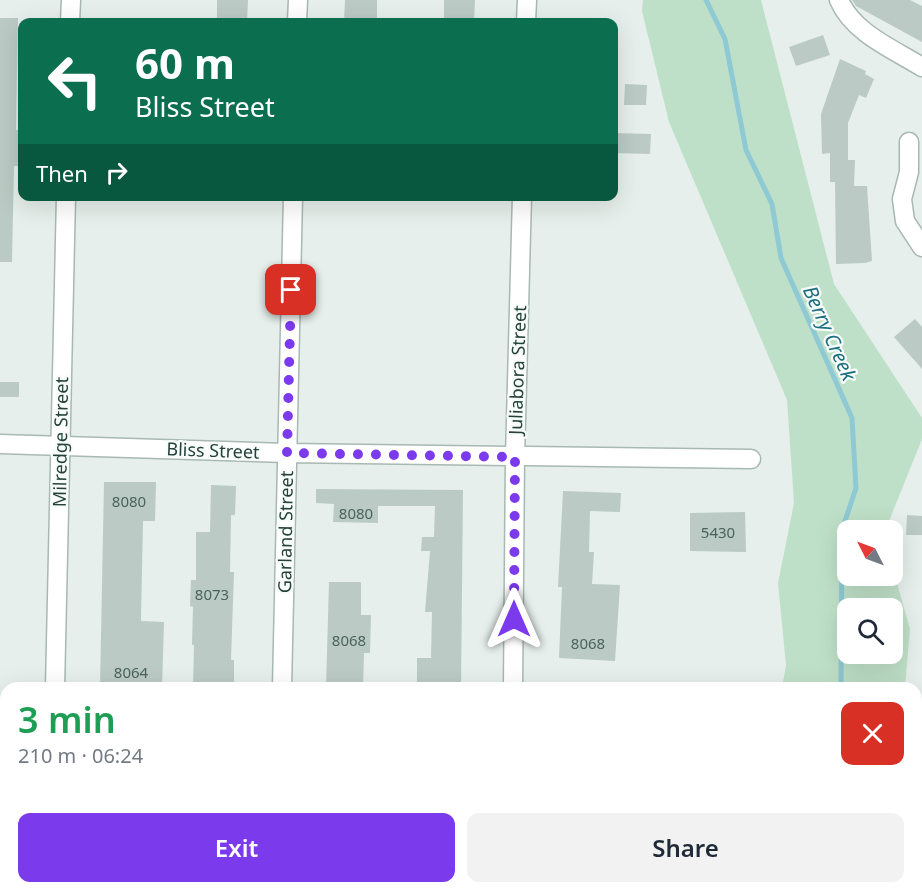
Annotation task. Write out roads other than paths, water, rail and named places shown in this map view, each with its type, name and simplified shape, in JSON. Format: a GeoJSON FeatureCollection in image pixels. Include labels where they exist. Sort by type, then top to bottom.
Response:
{"type":"FeatureCollection","features":[{"type":"Feature","properties":{"kind":"street"},"geometry":{"type":"LineString","coordinates":[[70,18],[71,0]]}},
{"type":"Feature","properties":{"kind":"street"},"geometry":{"type":"LineString","coordinates":[[297,18],[298,0]]}},
{"type":"Feature","properties":{"kind":"street"},"geometry":{"type":"LineString","coordinates":[[526,18],[527,0]]}},
{"type":"Feature","properties":{"kind":"street"},"geometry":{"type":"LineString","coordinates":[[839,0],[854,23],[922,67]]}},
{"type":"Feature","properties":{"kind":"street"},"geometry":{"type":"LineString","coordinates":[[909,142],[909,172],[902,199],[905,221],[922,247]]}},
{"type":"Feature","properties":{"kind":"street","name":"Milredge Street"},"geometry":{"type":"LineString","coordinates":[[55,682],[66,201]]}},
{"type":"Feature","properties":{"kind":"street","name":"Garland Street"},"geometry":{"type":"LineString","coordinates":[[282,682],[293,201]]}},
{"type":"Feature","properties":{"kind":"street","name":"Juliabora Street"},"geometry":{"type":"LineString","coordinates":[[513,682],[515,457],[522,201]]}},
{"type":"Feature","properties":{"kind":"street","name":"Bliss Street"},"geometry":{"type":"LineString","coordinates":[[0,444],[60,444],[287,453],[751,459]]}},
{"type":"Feature","properties":{"kind":"waterway","name":"Berry Creek"},"geometry":{"type":"LineString","coordinates":[[706,0],[725,39],[746,150],[772,204],[781,258],[852,418],[856,488],[842,530],[841,682]]}}]}
